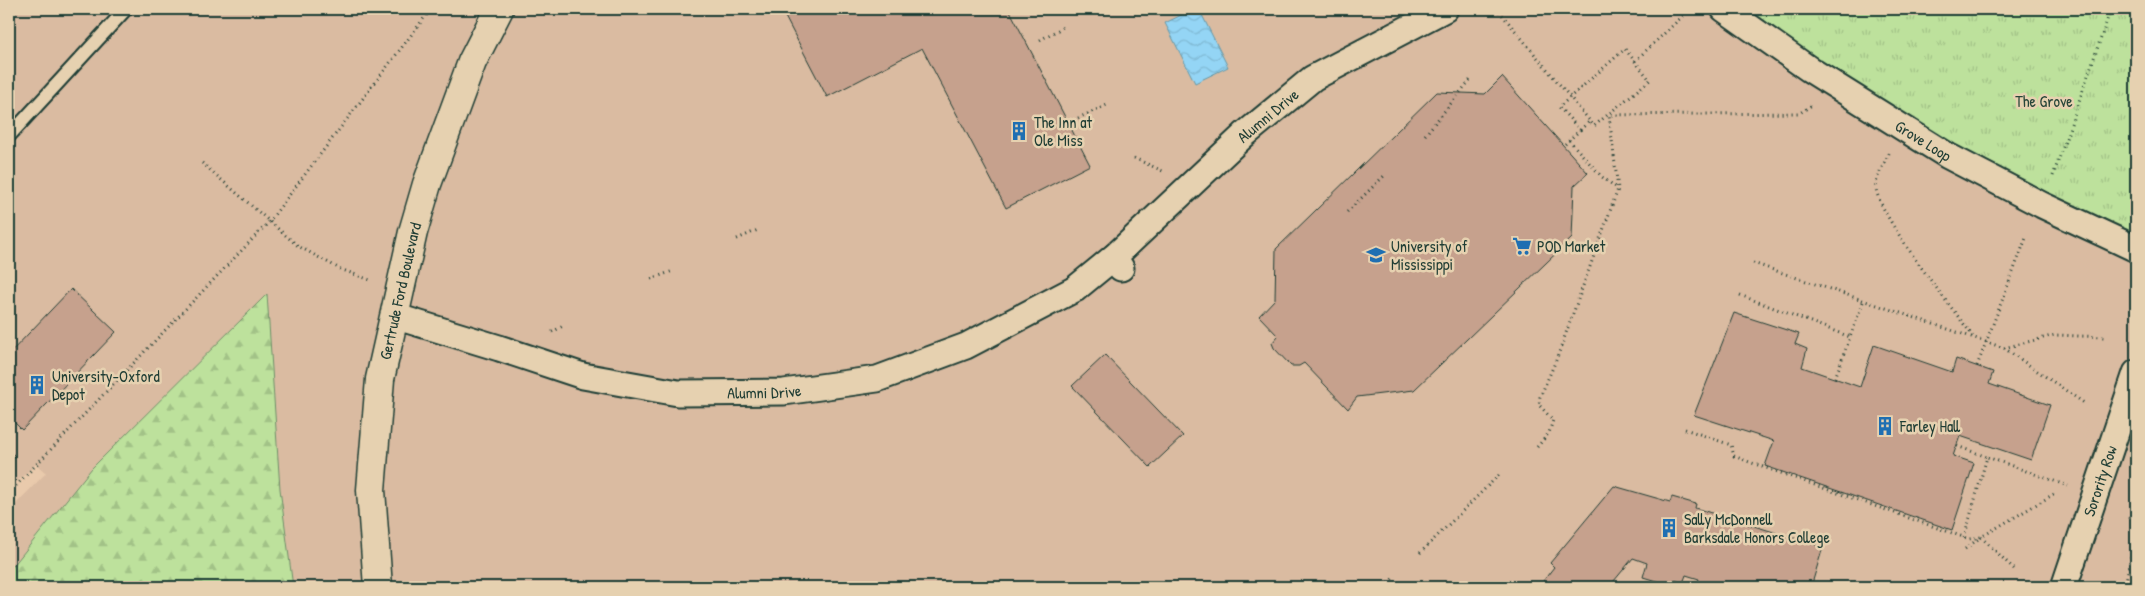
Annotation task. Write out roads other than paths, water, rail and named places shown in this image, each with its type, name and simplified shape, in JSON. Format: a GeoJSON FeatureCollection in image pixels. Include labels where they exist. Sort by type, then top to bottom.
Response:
{"type":"FeatureCollection","features":[{"type":"Feature","properties":{"kind":"street","name":"Gertrude Ford Boulevard"},"geometry":{"type":"LineString","coordinates":[[378,587],[370,490],[380,379],[413,232],[427,184],[472,62],[499,9]]}},
{"type":"Feature","properties":{"kind":"street","name":"Alumni Drive"},"geometry":{"type":"LineString","coordinates":[[394,316],[582,376],[678,393],[784,392],[877,379],[966,346],[1075,289],[1118,262],[1244,135],[1313,78],[1445,9]]}},
{"type":"Feature","properties":{"kind":"street","name":"Grove Loop"},"geometry":{"type":"LineString","coordinates":[[1724,9],[1809,69],[1948,156],[2042,205],[2136,249]]}},
{"type":"Feature","properties":{"kind":"street","name":"Sorority Row"},"geometry":{"type":"LineString","coordinates":[[2064,587],[2136,373]]}},
{"type":"Feature","properties":{"kind":"lane"},"geometry":{"type":"LineString","coordinates":[[9,136],[126,9]]}},
{"type":"Feature","properties":{"kind":"water"},"geometry":{"type":"Polygon","coordinates":[[[1194,9],[1199,9],[1228,67],[1195,83],[1165,23],[1194,9]]]}},
{"type":"Feature","properties":{"kind":"place","name":"The Inn at Ole Miss"},"geometry":{"type":"Point","coordinates":[1019,131]}},
{"type":"Feature","properties":{"kind":"place","name":"POD Market"},"geometry":{"type":"Point","coordinates":[1522,246]}},
{"type":"Feature","properties":{"kind":"place","name":"University of Mississippi"},"geometry":{"type":"Point","coordinates":[1376,255]}},
{"type":"Feature","properties":{"kind":"place","name":"University-Oxford Depot"},"geometry":{"type":"Point","coordinates":[37,385]}},
{"type":"Feature","properties":{"kind":"place","name":"Farley Hall"},"geometry":{"type":"Point","coordinates":[1885,426]}},
{"type":"Feature","properties":{"kind":"place","name":"Sally McDonnell Barksdale Honors College"},"geometry":{"type":"Point","coordinates":[1669,528]}},
{"type":"Feature","properties":{"kind":"park label","name":"The Grove"},"geometry":{"type":"Point","coordinates":[2044,101]}}]}
